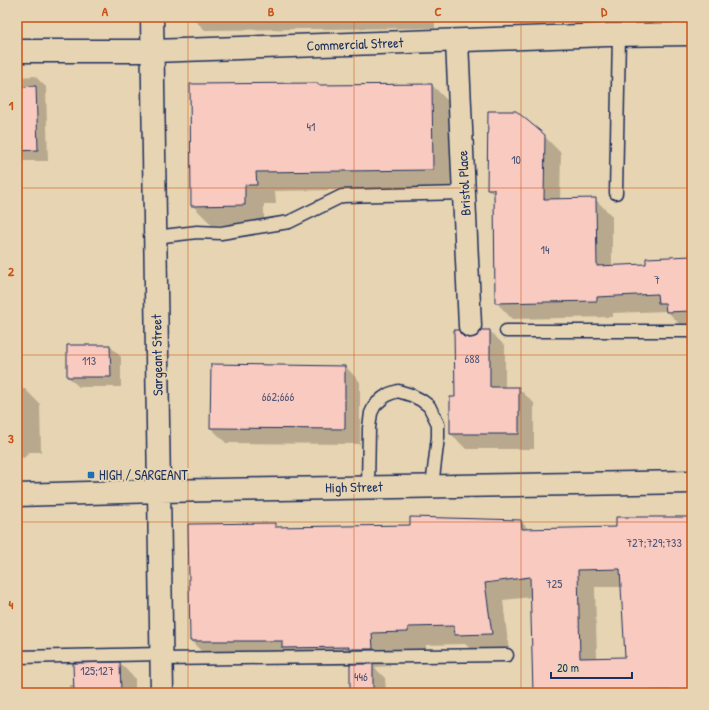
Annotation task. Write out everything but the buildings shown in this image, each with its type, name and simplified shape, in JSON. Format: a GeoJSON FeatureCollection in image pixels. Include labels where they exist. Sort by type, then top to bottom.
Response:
{"type":"FeatureCollection","features":[{"type":"Feature","properties":{"kind":"street","name":"Sargeant Street"},"geometry":{"type":"LineString","coordinates":[[152,17],[162,693]]}},
{"type":"Feature","properties":{"kind":"street","name":"Commercial Street"},"geometry":{"type":"LineString","coordinates":[[17,51],[153,51],[457,40],[692,34]]}},
{"type":"Feature","properties":{"kind":"street","name":"Bristol Place"},"geometry":{"type":"LineString","coordinates":[[457,40],[470,326]]}},
{"type":"Feature","properties":{"kind":"street","name":"High Street"},"geometry":{"type":"LineString","coordinates":[[17,495],[158,491],[692,482]]}},
{"type":"Feature","properties":{"kind":"lane"},"geometry":{"type":"LineString","coordinates":[[616,193],[618,35]]}},
{"type":"Feature","properties":{"kind":"lane"},"geometry":{"type":"LineString","coordinates":[[155,237],[197,232],[221,233],[289,222],[342,196],[464,193]]}},
{"type":"Feature","properties":{"kind":"lane"},"geometry":{"type":"LineString","coordinates":[[506,331],[692,331]]}},
{"type":"Feature","properties":{"kind":"lane"},"geometry":{"type":"LineString","coordinates":[[368,487],[369,428],[371,413],[375,405],[383,398],[398,391],[411,395],[429,406],[438,424],[438,437],[432,486]]}},
{"type":"Feature","properties":{"kind":"lane"},"geometry":{"type":"LineString","coordinates":[[17,657],[507,655]]}},
{"type":"Feature","properties":{"kind":"place","name":"HIGH / SARGEANT"},"geometry":{"type":"Point","coordinates":[91,475]}}]}
